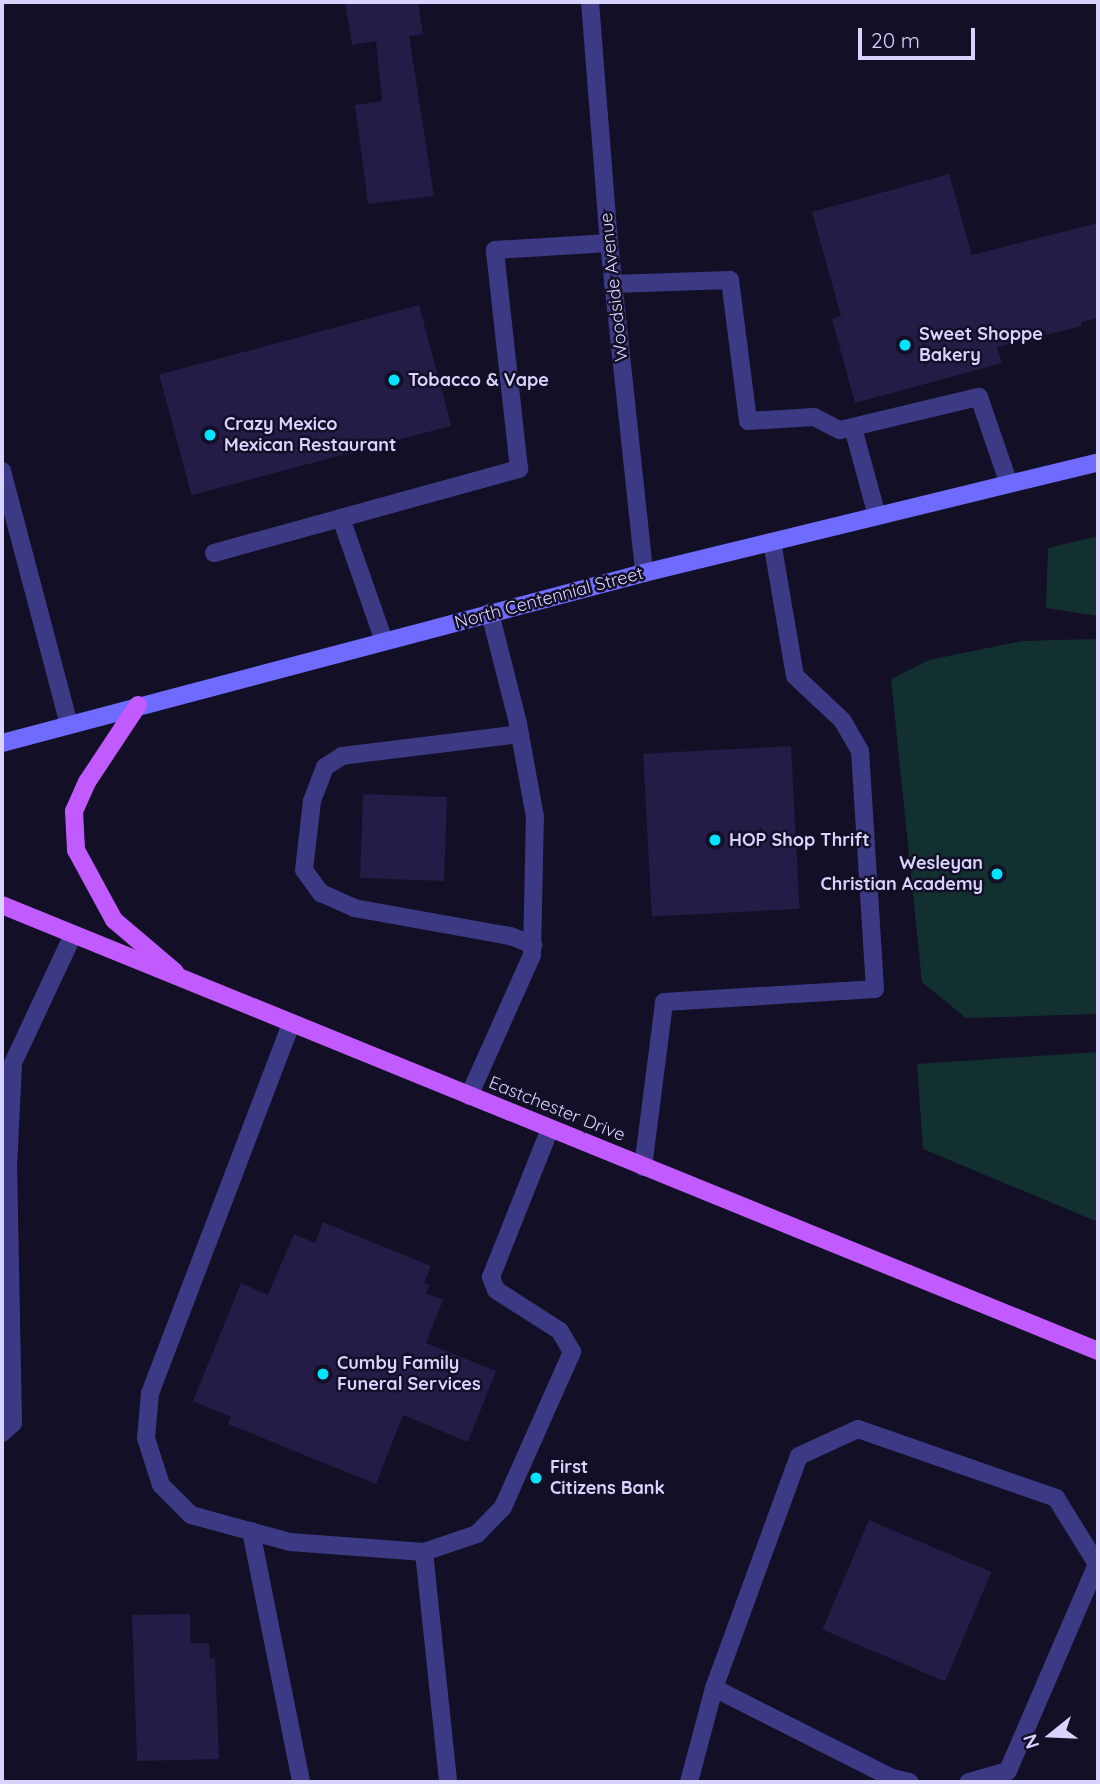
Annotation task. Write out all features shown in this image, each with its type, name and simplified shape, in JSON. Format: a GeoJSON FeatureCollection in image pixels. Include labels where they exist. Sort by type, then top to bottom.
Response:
{"type":"FeatureCollection","features":[{"type":"Feature","properties":{"kind":"main road","name":"North Centennial Street"},"geometry":{"type":"LineString","coordinates":[[2,743],[644,573],[1098,462]]}},
{"type":"Feature","properties":{"kind":"main road"},"geometry":{"type":"LineString","coordinates":[[138,705],[87,782],[74,811],[76,850],[114,920],[186,981]]}},
{"type":"Feature","properties":{"kind":"main road","name":"Eastchester Drive"},"geometry":{"type":"LineString","coordinates":[[2,905],[72,937],[1098,1351]]}},
{"type":"Feature","properties":{"kind":"street","name":"Woodside Avenue"},"geometry":{"type":"LineString","coordinates":[[590,2],[609,243],[644,573]]}},
{"type":"Feature","properties":{"kind":"street"},"geometry":{"type":"LineString","coordinates":[[214,553],[519,469],[495,250],[609,243]]}},
{"type":"Feature","properties":{"kind":"street"},"geometry":{"type":"LineString","coordinates":[[613,284],[730,279],[748,421],[814,417],[841,430],[979,397],[1009,484]]}},
{"type":"Feature","properties":{"kind":"street"},"geometry":{"type":"LineString","coordinates":[[853,428],[877,516]]}},
{"type":"Feature","properties":{"kind":"street"},"geometry":{"type":"LineString","coordinates":[[2,471],[69,724]]}},
{"type":"Feature","properties":{"kind":"street"},"geometry":{"type":"LineString","coordinates":[[341,518],[384,640]]}},
{"type":"Feature","properties":{"kind":"street"},"geometry":{"type":"LineString","coordinates":[[643,1167],[664,1002],[874,989],[860,751],[843,721],[795,677],[772,542]]}},
{"type":"Feature","properties":{"kind":"street"},"geometry":{"type":"LineString","coordinates":[[469,1096],[533,945],[535,817],[520,734],[490,613]]}},
{"type":"Feature","properties":{"kind":"street"},"geometry":{"type":"LineString","coordinates":[[520,734],[342,756],[325,767],[312,800],[304,870],[321,893],[354,908],[510,936],[533,945]]}},
{"type":"Feature","properties":{"kind":"street"},"geometry":{"type":"LineString","coordinates":[[2,1433],[13,1423],[8,1167],[13,1063],[72,937]]}},
{"type":"Feature","properties":{"kind":"street"},"geometry":{"type":"LineString","coordinates":[[291,1024],[150,1393],[146,1438],[161,1485],[191,1515],[290,1542],[424,1552],[477,1535],[503,1507],[572,1352],[560,1331],[496,1290],[491,1277],[550,1129]]}},
{"type":"Feature","properties":{"kind":"street"},"geometry":{"type":"LineString","coordinates":[[689,1782],[714,1688],[799,1456],[858,1429],[1056,1498],[1097,1564],[1008,1771],[969,1782]]}},
{"type":"Feature","properties":{"kind":"street"},"geometry":{"type":"LineString","coordinates":[[251,1531],[301,1782]]}},
{"type":"Feature","properties":{"kind":"street"},"geometry":{"type":"LineString","coordinates":[[424,1552],[448,1782]]}},
{"type":"Feature","properties":{"kind":"street"},"geometry":{"type":"LineString","coordinates":[[714,1688],[892,1780],[910,1782]]}},
{"type":"Feature","properties":{"kind":"green space"},"geometry":{"type":"Polygon","coordinates":[[[1098,536],[1098,616],[1046,608],[1048,548],[1098,536]]]}},
{"type":"Feature","properties":{"kind":"green space"},"geometry":{"type":"Polygon","coordinates":[[[1098,639],[1098,1014],[966,1018],[922,982],[891,679],[929,660],[1022,641],[1098,639]]]}},
{"type":"Feature","properties":{"kind":"green space"},"geometry":{"type":"Polygon","coordinates":[[[1098,1052],[1098,1222],[923,1149],[917,1064],[1098,1052]]]}},
{"type":"Feature","properties":{"kind":"building"},"geometry":{"type":"Polygon","coordinates":[[[345,2],[418,2],[423,34],[409,36],[434,196],[368,204],[355,105],[382,101],[376,41],[352,45],[345,2]]]}},
{"type":"Feature","properties":{"kind":"building"},"geometry":{"type":"Polygon","coordinates":[[[949,174],[972,255],[1098,223],[1098,318],[1081,322],[1082,326],[997,347],[1002,363],[855,403],[832,319],[841,316],[812,212],[949,174]]]}},
{"type":"Feature","properties":{"kind":"building"},"geometry":{"type":"Polygon","coordinates":[[[419,305],[451,426],[192,495],[159,375],[419,305]]]}},
{"type":"Feature","properties":{"kind":"building"},"geometry":{"type":"Polygon","coordinates":[[[791,746],[800,909],[652,917],[643,754],[791,746]]]}},
{"type":"Feature","properties":{"kind":"building"},"geometry":{"type":"Polygon","coordinates":[[[363,794],[447,797],[444,881],[360,878],[363,794]]]}},
{"type":"Feature","properties":{"kind":"building"},"geometry":{"type":"Polygon","coordinates":[[[323,1222],[431,1266],[424,1283],[430,1285],[426,1293],[443,1300],[426,1343],[496,1371],[468,1442],[403,1415],[376,1484],[228,1424],[231,1417],[193,1401],[241,1283],[268,1295],[294,1234],[315,1243],[323,1222]]]}},
{"type":"Feature","properties":{"kind":"building"},"geometry":{"type":"Polygon","coordinates":[[[869,1520],[991,1572],[945,1682],[823,1630],[869,1520]]]}},
{"type":"Feature","properties":{"kind":"building"},"geometry":{"type":"Polygon","coordinates":[[[190,1614],[190,1643],[209,1643],[210,1659],[215,1658],[219,1759],[137,1761],[132,1615],[190,1614]]]}},
{"type":"Feature","properties":{"kind":"place","name":"Sweet Shoppe Bakery"},"geometry":{"type":"Point","coordinates":[905,345]}},
{"type":"Feature","properties":{"kind":"place","name":"Tobacco & Vape"},"geometry":{"type":"Point","coordinates":[394,380]}},
{"type":"Feature","properties":{"kind":"place","name":"Crazy Mexico Mexican Restaurant"},"geometry":{"type":"Point","coordinates":[210,435]}},
{"type":"Feature","properties":{"kind":"place","name":"HOP Shop Thrift"},"geometry":{"type":"Point","coordinates":[715,840]}},
{"type":"Feature","properties":{"kind":"place","name":"Wesleyan Christian Academy"},"geometry":{"type":"Point","coordinates":[997,874]}},
{"type":"Feature","properties":{"kind":"place","name":"Cumby Family Funeral Services"},"geometry":{"type":"Point","coordinates":[323,1374]}},
{"type":"Feature","properties":{"kind":"place","name":"First Citizens Bank"},"geometry":{"type":"Point","coordinates":[536,1478]}}]}
